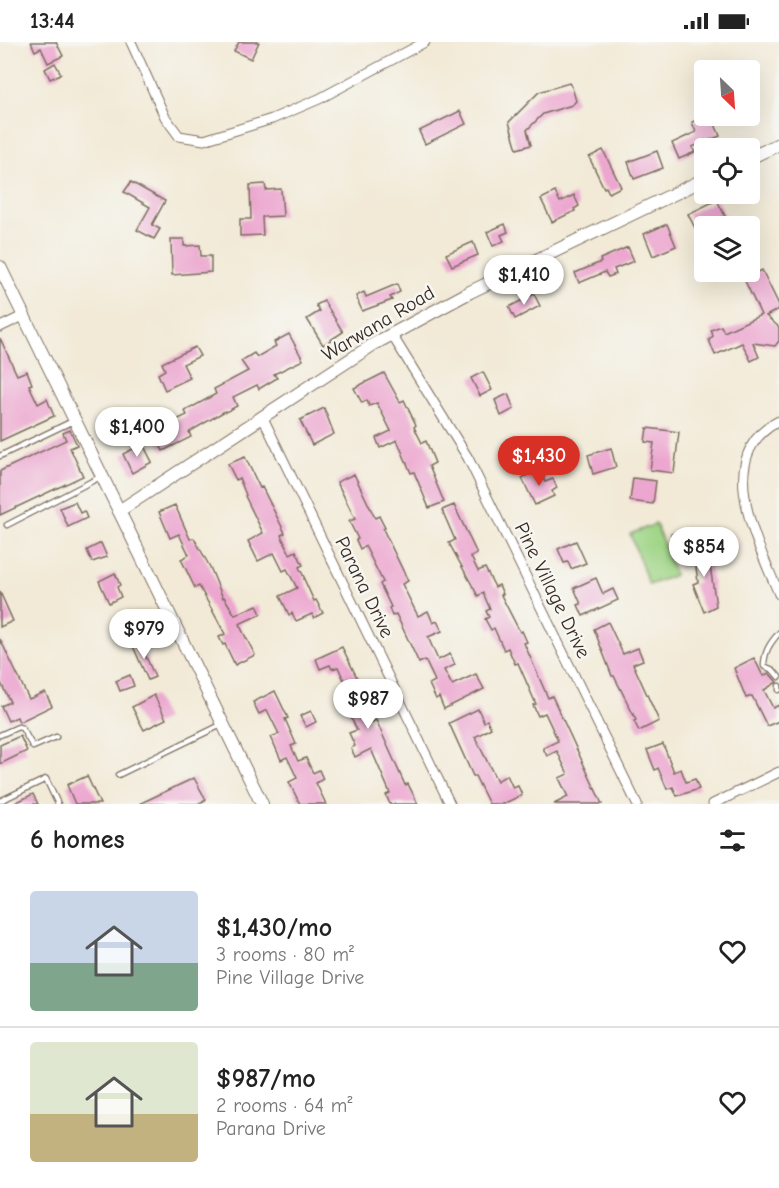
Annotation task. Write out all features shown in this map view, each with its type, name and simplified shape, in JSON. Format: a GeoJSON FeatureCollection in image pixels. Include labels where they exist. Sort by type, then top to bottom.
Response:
{"type":"FeatureCollection","features":[{"type":"Feature","properties":{"kind":"street"},"geometry":{"type":"LineString","coordinates":[[131,42],[165,117],[179,136],[204,140],[264,122],[319,99],[425,42]]}},
{"type":"Feature","properties":{"kind":"street"},"geometry":{"type":"LineString","coordinates":[[760,153],[779,144]]}},
{"type":"Feature","properties":{"kind":"street","name":"Warwana Road"},"geometry":{"type":"LineString","coordinates":[[119,511],[374,344],[470,292],[694,184]]}},
{"type":"Feature","properties":{"kind":"street"},"geometry":{"type":"LineString","coordinates":[[0,267],[262,804]]}},
{"type":"Feature","properties":{"kind":"street"},"geometry":{"type":"LineString","coordinates":[[0,327],[23,316]]}},
{"type":"Feature","properties":{"kind":"street","name":"Pine Village Drive"},"geometry":{"type":"LineString","coordinates":[[392,335],[468,458],[637,804]]}},
{"type":"Feature","properties":{"kind":"street","name":"Parana Drive"},"geometry":{"type":"LineString","coordinates":[[263,418],[450,804]]}},
{"type":"Feature","properties":{"kind":"street"},"geometry":{"type":"LineString","coordinates":[[779,421],[759,434],[749,449],[743,482],[744,498],[752,527],[779,594]]}},
{"type":"Feature","properties":{"kind":"street"},"geometry":{"type":"LineString","coordinates":[[713,804],[779,772]]}},
{"type":"Feature","properties":{"kind":"lane"},"geometry":{"type":"LineString","coordinates":[[0,456],[75,420]]}},
{"type":"Feature","properties":{"kind":"lane"},"geometry":{"type":"LineString","coordinates":[[7,525],[102,476]]}},
{"type":"Feature","properties":{"kind":"lane"},"geometry":{"type":"LineString","coordinates":[[779,633],[767,650],[764,661],[765,666],[777,673],[779,677]]}},
{"type":"Feature","properties":{"kind":"lane"},"geometry":{"type":"LineString","coordinates":[[118,775],[223,724]]}},
{"type":"Feature","properties":{"kind":"lane"},"geometry":{"type":"LineString","coordinates":[[0,734],[22,728],[33,747],[56,737]]}},
{"type":"Feature","properties":{"kind":"lane"},"geometry":{"type":"LineString","coordinates":[[0,801],[46,778],[58,804]]}},
{"type":"Feature","properties":{"kind":"green space"},"geometry":{"type":"Polygon","coordinates":[[[656,524],[675,575],[649,585],[630,534],[656,524]]]}},
{"type":"Feature","properties":{"kind":"water"},"geometry":{"type":"Polygon","coordinates":[[[688,545],[693,558],[689,558],[690,564],[680,565],[678,546],[688,545]]]}},
{"type":"Feature","properties":{"kind":"building"},"geometry":{"type":"Polygon","coordinates":[[[31,42],[56,42],[63,56],[48,63],[41,48],[35,51],[31,42]]]}},
{"type":"Feature","properties":{"kind":"building"},"geometry":{"type":"Polygon","coordinates":[[[239,42],[259,42],[251,59],[234,51],[239,42]]]}},
{"type":"Feature","properties":{"kind":"building"},"geometry":{"type":"Polygon","coordinates":[[[55,63],[61,74],[50,79],[45,69],[55,63]]]}},
{"type":"Feature","properties":{"kind":"building"},"geometry":{"type":"Polygon","coordinates":[[[569,83],[576,101],[572,105],[543,114],[527,130],[531,145],[517,149],[509,122],[539,92],[569,83]]]}},
{"type":"Feature","properties":{"kind":"building"},"geometry":{"type":"Polygon","coordinates":[[[460,111],[466,124],[425,144],[419,131],[460,111]]]}},
{"type":"Feature","properties":{"kind":"building"},"geometry":{"type":"Polygon","coordinates":[[[694,121],[694,126],[716,126],[720,136],[694,138],[692,147],[694,152],[679,159],[672,143],[696,132],[692,122],[694,121]]]}},
{"type":"Feature","properties":{"kind":"building"},"geometry":{"type":"Polygon","coordinates":[[[603,150],[621,187],[609,193],[606,187],[604,188],[589,157],[603,150]]]}},
{"type":"Feature","properties":{"kind":"building"},"geometry":{"type":"Polygon","coordinates":[[[657,151],[663,168],[634,179],[628,162],[657,151]]]}},
{"type":"Feature","properties":{"kind":"building"},"geometry":{"type":"Polygon","coordinates":[[[131,182],[165,201],[152,225],[160,229],[154,239],[137,230],[150,207],[124,192],[131,182]]]}},
{"type":"Feature","properties":{"kind":"building"},"geometry":{"type":"Polygon","coordinates":[[[265,184],[266,190],[281,189],[283,216],[262,217],[263,235],[240,236],[240,219],[251,219],[250,185],[265,184]]]}},
{"type":"Feature","properties":{"kind":"building"},"geometry":{"type":"Polygon","coordinates":[[[555,192],[560,202],[574,195],[579,206],[574,209],[575,211],[552,222],[541,199],[555,192]]]}},
{"type":"Feature","properties":{"kind":"building"},"geometry":{"type":"Polygon","coordinates":[[[709,204],[719,204],[725,216],[694,216],[694,226],[688,214],[709,204]]]}},
{"type":"Feature","properties":{"kind":"building"},"geometry":{"type":"Polygon","coordinates":[[[505,224],[508,232],[501,235],[504,241],[493,246],[487,232],[505,224]]]}},
{"type":"Feature","properties":{"kind":"building"},"geometry":{"type":"Polygon","coordinates":[[[667,224],[676,246],[653,256],[644,234],[667,224]]]}},
{"type":"Feature","properties":{"kind":"building"},"geometry":{"type":"Polygon","coordinates":[[[171,239],[184,239],[184,246],[200,245],[201,256],[211,256],[211,272],[172,275],[171,239]]]}},
{"type":"Feature","properties":{"kind":"building"},"geometry":{"type":"Polygon","coordinates":[[[473,242],[478,255],[452,266],[446,254],[473,242]]]}},
{"type":"Feature","properties":{"kind":"building"},"geometry":{"type":"Polygon","coordinates":[[[628,247],[634,261],[614,269],[616,274],[608,277],[605,272],[579,283],[575,273],[628,247]]]}},
{"type":"Feature","properties":{"kind":"building"},"geometry":{"type":"Polygon","coordinates":[[[762,270],[779,305],[779,309],[766,316],[779,327],[779,341],[775,346],[753,343],[759,357],[751,361],[742,343],[715,355],[709,340],[713,336],[711,330],[721,326],[724,332],[761,315],[745,282],[760,282],[760,271],[762,270]]]}},
{"type":"Feature","properties":{"kind":"building"},"geometry":{"type":"Polygon","coordinates":[[[397,284],[400,292],[390,297],[392,300],[362,311],[356,296],[364,292],[366,297],[397,284]]]}},
{"type":"Feature","properties":{"kind":"building"},"geometry":{"type":"Polygon","coordinates":[[[534,294],[540,306],[515,319],[509,307],[534,294]]]}},
{"type":"Feature","properties":{"kind":"building"},"geometry":{"type":"Polygon","coordinates":[[[324,301],[343,332],[323,345],[307,319],[320,311],[316,305],[324,301]]]}},
{"type":"Feature","properties":{"kind":"building"},"geometry":{"type":"Polygon","coordinates":[[[289,334],[303,360],[274,374],[277,378],[259,389],[257,385],[233,397],[237,406],[189,432],[191,437],[163,451],[156,437],[171,430],[168,424],[187,415],[185,411],[216,394],[214,389],[248,371],[241,361],[254,353],[257,357],[276,346],[274,342],[289,334]]]}},
{"type":"Feature","properties":{"kind":"building"},"geometry":{"type":"Polygon","coordinates":[[[0,338],[17,375],[27,371],[32,384],[29,385],[38,404],[47,399],[54,416],[0,441],[0,338]]]}},
{"type":"Feature","properties":{"kind":"building"},"geometry":{"type":"Polygon","coordinates":[[[195,347],[200,356],[183,364],[190,378],[165,390],[158,374],[165,370],[162,363],[195,347]]]}},
{"type":"Feature","properties":{"kind":"building"},"geometry":{"type":"Polygon","coordinates":[[[483,372],[492,390],[480,396],[471,378],[483,372]]]}},
{"type":"Feature","properties":{"kind":"building"},"geometry":{"type":"Polygon","coordinates":[[[384,373],[400,402],[404,400],[416,425],[414,427],[422,443],[426,441],[435,463],[429,466],[444,502],[429,508],[397,440],[380,448],[376,438],[391,431],[377,403],[369,406],[367,400],[362,403],[354,388],[384,373]]]}},
{"type":"Feature","properties":{"kind":"building"},"geometry":{"type":"Polygon","coordinates":[[[508,394],[514,409],[501,416],[495,400],[508,394]]]}},
{"type":"Feature","properties":{"kind":"building"},"geometry":{"type":"Polygon","coordinates":[[[324,408],[334,434],[312,445],[300,420],[324,408]]]}},
{"type":"Feature","properties":{"kind":"building"},"geometry":{"type":"Polygon","coordinates":[[[647,428],[679,432],[674,473],[650,470],[654,443],[645,442],[647,428]]]}},
{"type":"Feature","properties":{"kind":"building"},"geometry":{"type":"Polygon","coordinates":[[[70,430],[77,445],[70,448],[83,476],[0,515],[0,471],[66,440],[63,433],[70,430]]]}},
{"type":"Feature","properties":{"kind":"building"},"geometry":{"type":"Polygon","coordinates":[[[143,444],[152,462],[132,473],[123,454],[143,444]]]}},
{"type":"Feature","properties":{"kind":"building"},"geometry":{"type":"Polygon","coordinates":[[[611,448],[616,467],[593,474],[588,455],[611,448]]]}},
{"type":"Feature","properties":{"kind":"building"},"geometry":{"type":"Polygon","coordinates":[[[245,457],[285,533],[281,535],[290,554],[296,551],[303,565],[299,567],[304,579],[314,601],[316,600],[323,613],[314,618],[312,614],[296,621],[292,613],[289,615],[280,596],[297,588],[287,569],[283,571],[274,553],[258,561],[248,541],[263,533],[239,478],[236,480],[228,464],[245,457]]]}},
{"type":"Feature","properties":{"kind":"building"},"geometry":{"type":"Polygon","coordinates":[[[539,469],[545,482],[553,479],[557,488],[552,491],[554,496],[535,505],[522,478],[539,469]]]}},
{"type":"Feature","properties":{"kind":"building"},"geometry":{"type":"Polygon","coordinates":[[[354,474],[375,518],[379,516],[385,528],[383,529],[408,581],[402,584],[418,616],[428,611],[433,623],[437,621],[442,631],[428,637],[438,660],[450,654],[455,665],[444,670],[452,685],[476,674],[484,689],[444,709],[439,697],[436,699],[429,684],[435,681],[425,660],[419,663],[396,614],[392,616],[389,608],[391,607],[380,584],[383,582],[365,546],[360,549],[356,540],[358,539],[349,521],[355,519],[337,482],[354,474]]]}},
{"type":"Feature","properties":{"kind":"building"},"geometry":{"type":"Polygon","coordinates":[[[633,478],[656,481],[653,504],[630,501],[633,478]]]}},
{"type":"Feature","properties":{"kind":"building"},"geometry":{"type":"Polygon","coordinates":[[[75,502],[80,513],[84,511],[87,518],[68,527],[60,508],[75,502]]]}},
{"type":"Feature","properties":{"kind":"building"},"geometry":{"type":"Polygon","coordinates":[[[175,505],[190,539],[194,538],[223,598],[235,615],[257,605],[261,614],[239,624],[255,655],[235,665],[219,637],[225,634],[199,586],[195,588],[181,559],[189,555],[179,534],[170,538],[159,512],[175,505]]]}},
{"type":"Feature","properties":{"kind":"building"},"geometry":{"type":"Polygon","coordinates":[[[454,505],[477,554],[471,557],[478,571],[485,568],[495,587],[499,585],[503,594],[501,595],[527,642],[524,643],[548,698],[552,696],[602,804],[554,804],[568,797],[559,778],[568,774],[557,751],[547,756],[543,748],[558,741],[545,713],[538,716],[533,705],[536,704],[518,663],[515,664],[508,648],[504,650],[494,628],[491,630],[485,619],[489,617],[486,611],[490,609],[483,593],[478,596],[449,543],[455,540],[442,510],[454,505]]]}},
{"type":"Feature","properties":{"kind":"building"},"geometry":{"type":"Polygon","coordinates":[[[693,530],[694,543],[672,545],[671,534],[693,530]]]}},
{"type":"Feature","properties":{"kind":"building"},"geometry":{"type":"Polygon","coordinates":[[[576,541],[586,563],[571,569],[568,562],[564,563],[558,549],[576,541]]]}},
{"type":"Feature","properties":{"kind":"building"},"geometry":{"type":"Polygon","coordinates":[[[101,543],[107,557],[92,562],[87,550],[101,543]]]}},
{"type":"Feature","properties":{"kind":"building"},"geometry":{"type":"Polygon","coordinates":[[[707,545],[716,606],[704,612],[693,584],[698,582],[693,546],[707,545]]]}},
{"type":"Feature","properties":{"kind":"building"},"geometry":{"type":"Polygon","coordinates":[[[115,573],[120,585],[117,587],[121,597],[109,603],[99,581],[115,573]]]}},
{"type":"Feature","properties":{"kind":"building"},"geometry":{"type":"Polygon","coordinates":[[[596,578],[603,594],[613,589],[618,600],[583,616],[574,588],[596,578]]]}},
{"type":"Feature","properties":{"kind":"building"},"geometry":{"type":"Polygon","coordinates":[[[0,592],[13,621],[0,627],[0,592]]]}},
{"type":"Feature","properties":{"kind":"building"},"geometry":{"type":"Polygon","coordinates":[[[608,622],[623,654],[638,648],[643,660],[633,664],[659,721],[639,731],[634,721],[636,720],[612,676],[594,629],[608,622]]]}},
{"type":"Feature","properties":{"kind":"building"},"geometry":{"type":"Polygon","coordinates":[[[0,639],[29,699],[45,692],[52,706],[19,722],[17,717],[8,721],[1,706],[10,702],[0,681],[0,639]]]}},
{"type":"Feature","properties":{"kind":"building"},"geometry":{"type":"Polygon","coordinates":[[[139,641],[155,677],[148,680],[132,644],[139,641]]]}},
{"type":"Feature","properties":{"kind":"building"},"geometry":{"type":"Polygon","coordinates":[[[342,647],[364,692],[358,695],[371,723],[376,720],[405,785],[408,784],[418,804],[390,804],[386,795],[390,793],[371,749],[355,757],[351,748],[355,746],[349,733],[357,730],[339,693],[348,689],[338,667],[332,669],[330,665],[320,669],[316,659],[342,647]]]}},
{"type":"Feature","properties":{"kind":"building"},"geometry":{"type":"Polygon","coordinates":[[[754,658],[763,676],[769,673],[777,682],[764,690],[773,708],[779,705],[779,721],[767,726],[752,696],[746,698],[734,668],[754,658]]]}},
{"type":"Feature","properties":{"kind":"building"},"geometry":{"type":"Polygon","coordinates":[[[130,675],[134,686],[120,691],[116,681],[130,675]]]}},
{"type":"Feature","properties":{"kind":"building"},"geometry":{"type":"Polygon","coordinates":[[[275,691],[288,718],[285,719],[296,744],[291,746],[298,761],[306,758],[313,773],[319,770],[323,779],[316,783],[326,804],[300,804],[289,782],[297,778],[287,757],[281,760],[271,737],[279,734],[267,710],[259,714],[253,702],[275,691]]]}},
{"type":"Feature","properties":{"kind":"building"},"geometry":{"type":"Polygon","coordinates":[[[154,695],[166,719],[144,730],[132,707],[154,695]]]}},
{"type":"Feature","properties":{"kind":"building"},"geometry":{"type":"Polygon","coordinates":[[[478,709],[484,722],[487,720],[491,728],[475,737],[497,781],[507,775],[513,788],[518,786],[522,795],[503,804],[489,804],[473,776],[449,723],[478,709]]]}},
{"type":"Feature","properties":{"kind":"building"},"geometry":{"type":"Polygon","coordinates":[[[311,711],[316,722],[306,727],[300,716],[311,711]]]}},
{"type":"Feature","properties":{"kind":"building"},"geometry":{"type":"Polygon","coordinates":[[[20,736],[27,751],[0,764],[0,745],[20,736]]]}},
{"type":"Feature","properties":{"kind":"building"},"geometry":{"type":"Polygon","coordinates":[[[663,744],[674,772],[681,769],[686,782],[695,779],[699,789],[677,796],[673,787],[667,789],[658,768],[655,770],[647,750],[663,744]]]}},
{"type":"Feature","properties":{"kind":"building"},"geometry":{"type":"Polygon","coordinates":[[[87,776],[100,804],[75,804],[67,785],[87,776]]]}},
{"type":"Feature","properties":{"kind":"building"},"geometry":{"type":"Polygon","coordinates":[[[194,778],[206,800],[197,804],[139,804],[194,778]]]}},
{"type":"Feature","properties":{"kind":"building"},"geometry":{"type":"Polygon","coordinates":[[[33,794],[38,804],[13,804],[33,794]]]}}]}
